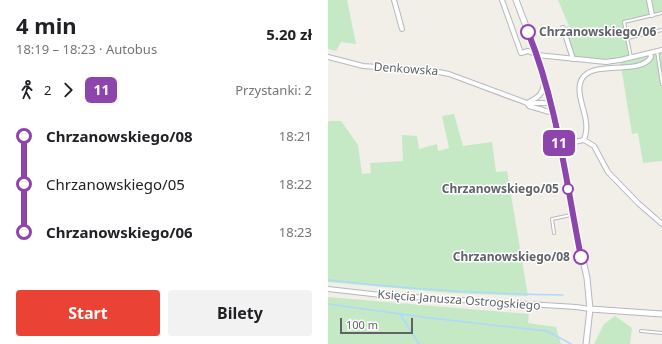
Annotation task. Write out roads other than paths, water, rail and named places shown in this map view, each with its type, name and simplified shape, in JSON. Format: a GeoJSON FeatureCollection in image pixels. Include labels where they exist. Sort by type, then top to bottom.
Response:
{"type":"FeatureCollection","features":[{"type":"Feature","properties":{"kind":"street"},"geometry":{"type":"LineString","coordinates":[[394,0],[402,29]]}},
{"type":"Feature","properties":{"kind":"street"},"geometry":{"type":"LineString","coordinates":[[502,0],[521,53],[528,51],[537,55],[606,62],[631,58],[662,50]]}},
{"type":"Feature","properties":{"kind":"street"},"geometry":{"type":"LineString","coordinates":[[516,0],[537,55],[553,113],[589,290],[590,309],[586,344]]}},
{"type":"Feature","properties":{"kind":"street"},"geometry":{"type":"LineString","coordinates":[[649,0],[652,15]]}},
{"type":"Feature","properties":{"kind":"street"},"geometry":{"type":"LineString","coordinates":[[563,28],[573,59]]}},
{"type":"Feature","properties":{"kind":"street"},"geometry":{"type":"LineString","coordinates":[[584,140],[586,133],[586,121],[580,91],[581,80],[584,76],[596,70],[624,68],[646,62],[651,57],[650,53]]}},
{"type":"Feature","properties":{"kind":"street","name":"Denkowska"},"geometry":{"type":"LineString","coordinates":[[328,57],[363,66],[433,70],[449,74],[527,103],[529,106],[553,113]]}},
{"type":"Feature","properties":{"kind":"street"},"geometry":{"type":"LineString","coordinates":[[527,103],[540,95],[544,88],[544,80]]}},
{"type":"Feature","properties":{"kind":"street","name":"Denkowska"},"geometry":{"type":"LineString","coordinates":[[527,103],[550,103]]}},
{"type":"Feature","properties":{"kind":"street"},"geometry":{"type":"LineString","coordinates":[[559,145],[584,140],[594,146],[608,172],[638,203],[662,224]]}},
{"type":"Feature","properties":{"kind":"street","name":"Księcia Janusza Ostrogskiego"},"geometry":{"type":"LineString","coordinates":[[328,289],[381,295],[590,309]]}},
{"type":"Feature","properties":{"kind":"street"},"geometry":{"type":"LineString","coordinates":[[590,309],[662,314]]}},
{"type":"Feature","properties":{"kind":"lane"},"geometry":{"type":"LineString","coordinates":[[631,58],[624,22],[662,13]]}},
{"type":"Feature","properties":{"kind":"lane"},"geometry":{"type":"LineString","coordinates":[[627,38],[662,30]]}},
{"type":"Feature","properties":{"kind":"lane"},"geometry":{"type":"LineString","coordinates":[[657,51],[662,84]]}},
{"type":"Feature","properties":{"kind":"lane"},"geometry":{"type":"LineString","coordinates":[[554,234],[552,219],[573,214]]}},
{"type":"Feature","properties":{"kind":"lane"},"geometry":{"type":"LineString","coordinates":[[641,331],[662,333]]}},
{"type":"Feature","properties":{"kind":"waterway"},"geometry":{"type":"LineString","coordinates":[[328,280],[387,286],[504,294],[563,295]]}},
{"type":"Feature","properties":{"kind":"waterway"},"geometry":{"type":"LineString","coordinates":[[328,304],[430,318],[547,331],[571,344]]}},
{"type":"Feature","properties":{"kind":"waterway"},"geometry":{"type":"LineString","coordinates":[[400,314],[419,344]]}},
{"type":"Feature","properties":{"kind":"place","name":"Chrzanowskiego/06"},"geometry":{"type":"Point","coordinates":[528,32]}},
{"type":"Feature","properties":{"kind":"place","name":"Chrzanowskiego/05"},"geometry":{"type":"Point","coordinates":[568,189]}},
{"type":"Feature","properties":{"kind":"place","name":"Chrzanowskiego/08"},"geometry":{"type":"Point","coordinates":[581,257]}}]}
